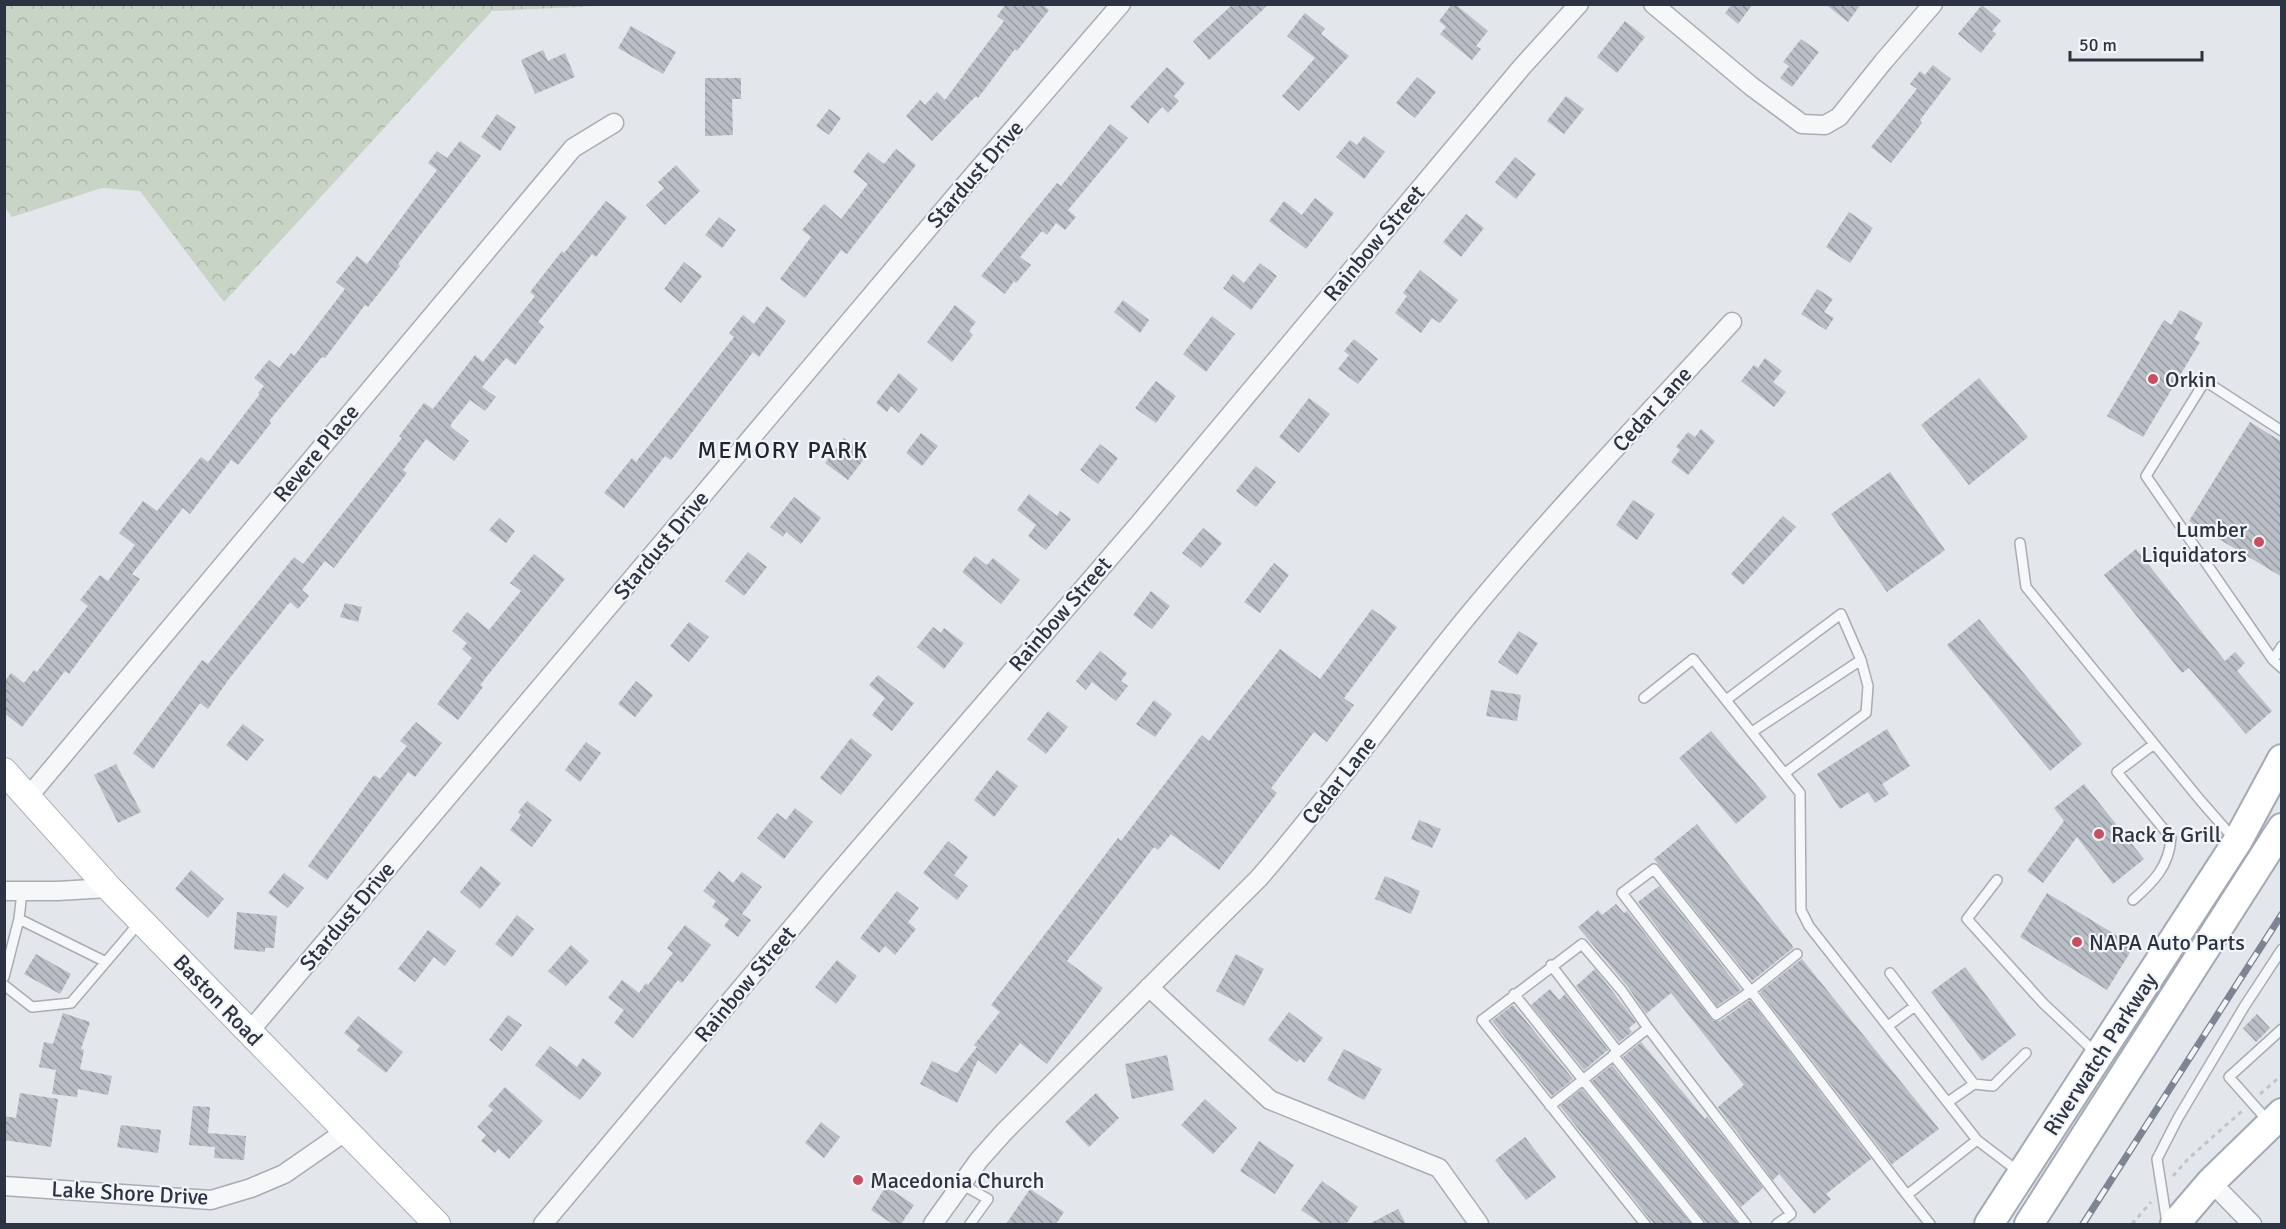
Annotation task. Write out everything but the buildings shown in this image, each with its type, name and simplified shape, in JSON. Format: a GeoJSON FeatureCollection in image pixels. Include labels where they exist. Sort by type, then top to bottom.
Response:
{"type":"FeatureCollection","features":[{"type":"Feature","properties":{"kind":"main road","name":"Riverwatch Parkway"},"geometry":{"type":"LineString","coordinates":[[1989,1224],[2237,842],[2282,759]]}},
{"type":"Feature","properties":{"kind":"main road","name":"Baston Road"},"geometry":{"type":"LineString","coordinates":[[4,771],[29,796],[109,888],[437,1224]]}},
{"type":"Feature","properties":{"kind":"main road","name":"Riverwatch Parkway"},"geometry":{"type":"LineString","coordinates":[[2029,1224],[2282,828]]}},
{"type":"Feature","properties":{"kind":"main road"},"geometry":{"type":"LineString","coordinates":[[2175,1224],[2268,1112]]}},
{"type":"Feature","properties":{"kind":"street","name":"Stardust Drive"},"geometry":{"type":"LineString","coordinates":[[249,1032],[958,193],[1121,4]]}},
{"type":"Feature","properties":{"kind":"street","name":"Rainbow Street"},"geometry":{"type":"LineString","coordinates":[[543,1224],[873,832],[1143,519],[1521,68],[1579,4]]}},
{"type":"Feature","properties":{"kind":"street"},"geometry":{"type":"LineString","coordinates":[[1653,4],[1751,86],[1802,124],[1825,125],[1839,117],[1933,4]]}},
{"type":"Feature","properties":{"kind":"street","name":"Revere Place"},"geometry":{"type":"LineString","coordinates":[[29,796],[573,148],[614,123]]}},
{"type":"Feature","properties":{"kind":"street","name":"Cedar Lane"},"geometry":{"type":"LineString","coordinates":[[936,1223],[961,1184],[1004,1132],[1273,862],[1515,559],[1732,322]]}},
{"type":"Feature","properties":{"kind":"street"},"geometry":{"type":"LineString","coordinates":[[13,891],[109,888]]}},
{"type":"Feature","properties":{"kind":"street"},"geometry":{"type":"LineString","coordinates":[[1149,987],[1270,1100],[1439,1168],[1479,1224]]}},
{"type":"Feature","properties":{"kind":"street","name":"Lake Shore Drive"},"geometry":{"type":"LineString","coordinates":[[4,1186],[211,1200],[251,1188],[284,1174],[346,1131]]}},
{"type":"Feature","properties":{"kind":"street"},"geometry":{"type":"LineString","coordinates":[[2211,1182],[2252,1224]]}},
{"type":"Feature","properties":{"kind":"lane"},"geometry":{"type":"LineString","coordinates":[[2282,431],[2205,381],[2146,476],[2273,660],[2282,668]]}},
{"type":"Feature","properties":{"kind":"lane"},"geometry":{"type":"LineString","coordinates":[[2019,543],[2026,587],[2237,842]]}},
{"type":"Feature","properties":{"kind":"lane"},"geometry":{"type":"LineString","coordinates":[[1726,700],[1841,614],[1861,660],[1868,686],[1866,713],[1785,774]]}},
{"type":"Feature","properties":{"kind":"lane"},"geometry":{"type":"LineString","coordinates":[[2273,660],[2282,646]]}},
{"type":"Feature","properties":{"kind":"lane"},"geometry":{"type":"LineString","coordinates":[[1644,698],[1693,659],[1752,732],[1800,793],[1801,910],[1809,926],[1977,1140],[2021,1174]]}},
{"type":"Feature","properties":{"kind":"lane"},"geometry":{"type":"LineString","coordinates":[[1752,732],[1861,660]]}},
{"type":"Feature","properties":{"kind":"lane"},"geometry":{"type":"LineString","coordinates":[[2133,900],[2162,871],[2170,852],[2171,838],[2117,772],[2154,744]]}},
{"type":"Feature","properties":{"kind":"lane"},"geometry":{"type":"LineString","coordinates":[[1797,954],[1751,991],[1716,1015],[1622,893],[1654,868],[1751,991],[1930,1224]]}},
{"type":"Feature","properties":{"kind":"lane"},"geometry":{"type":"LineString","coordinates":[[1997,880],[1967,919],[2043,1003],[2099,1056]]}},
{"type":"Feature","properties":{"kind":"lane"},"geometry":{"type":"LineString","coordinates":[[4,977],[19,919],[13,891]]}},
{"type":"Feature","properties":{"kind":"lane"},"geometry":{"type":"LineString","coordinates":[[19,919],[106,962]]}},
{"type":"Feature","properties":{"kind":"lane"},"geometry":{"type":"LineString","coordinates":[[4,985],[32,1007],[71,1003],[141,921]]}},
{"type":"Feature","properties":{"kind":"lane"},"geometry":{"type":"LineString","coordinates":[[1645,1224],[1482,1020],[1551,965],[1582,944],[1622,991],[1791,1214],[1777,1224]]}},
{"type":"Feature","properties":{"kind":"lane"},"geometry":{"type":"LineString","coordinates":[[2168,1224],[2157,1159],[2178,1118],[2238,1017],[2282,949]]}},
{"type":"Feature","properties":{"kind":"lane"},"geometry":{"type":"LineString","coordinates":[[1551,965],[1746,1224]]}},
{"type":"Feature","properties":{"kind":"lane"},"geometry":{"type":"LineString","coordinates":[[1890,973],[1974,1084]]}},
{"type":"Feature","properties":{"kind":"lane"},"geometry":{"type":"LineString","coordinates":[[1514,994],[1699,1224]]}},
{"type":"Feature","properties":{"kind":"lane"},"geometry":{"type":"LineString","coordinates":[[1888,1026],[1915,1006]]}},
{"type":"Feature","properties":{"kind":"lane"},"geometry":{"type":"LineString","coordinates":[[1550,1106],[1648,1028]]}},
{"type":"Feature","properties":{"kind":"lane"},"geometry":{"type":"LineString","coordinates":[[2268,1112],[2229,1077],[2279,1035]]}},
{"type":"Feature","properties":{"kind":"lane"},"geometry":{"type":"LineString","coordinates":[[1947,1102],[1974,1084],[1993,1086],[2026,1053]]}},
{"type":"Feature","properties":{"kind":"lane"},"geometry":{"type":"LineString","coordinates":[[1907,1195],[1977,1140]]}},
{"type":"Feature","properties":{"kind":"lane"},"geometry":{"type":"LineString","coordinates":[[961,1184],[988,1199],[970,1224]]}},
{"type":"Feature","properties":{"kind":"path"},"geometry":{"type":"LineString","coordinates":[[2132,1224],[2188,1159],[2268,1112],[2282,1075]]}},
{"type":"Feature","properties":{"kind":"green space"},"geometry":{"type":"Polygon","coordinates":[[[5,4],[619,5],[492,11],[224,302],[140,191],[102,188],[12,217],[5,208],[5,4]]]}},
{"type":"Feature","properties":{"kind":"railway"},"geometry":{"type":"LineString","coordinates":[[2083,1224],[2282,914]]}},
{"type":"Feature","properties":{"kind":"place","name":"Orkin"},"geometry":{"type":"Point","coordinates":[2153,379]}},
{"type":"Feature","properties":{"kind":"place","name":"Lumber Liquidators"},"geometry":{"type":"Point","coordinates":[2259,542]}},
{"type":"Feature","properties":{"kind":"place","name":"Rack & Grill"},"geometry":{"type":"Point","coordinates":[2099,834]}},
{"type":"Feature","properties":{"kind":"place","name":"NAPA Auto Parts"},"geometry":{"type":"Point","coordinates":[2077,942]}},
{"type":"Feature","properties":{"kind":"place","name":"Macedonia Church"},"geometry":{"type":"Point","coordinates":[858,1180]}},
{"type":"Feature","properties":{"kind":"district","name":"MEMORY PARK"},"geometry":{"type":"Point","coordinates":[783,450]}}]}
